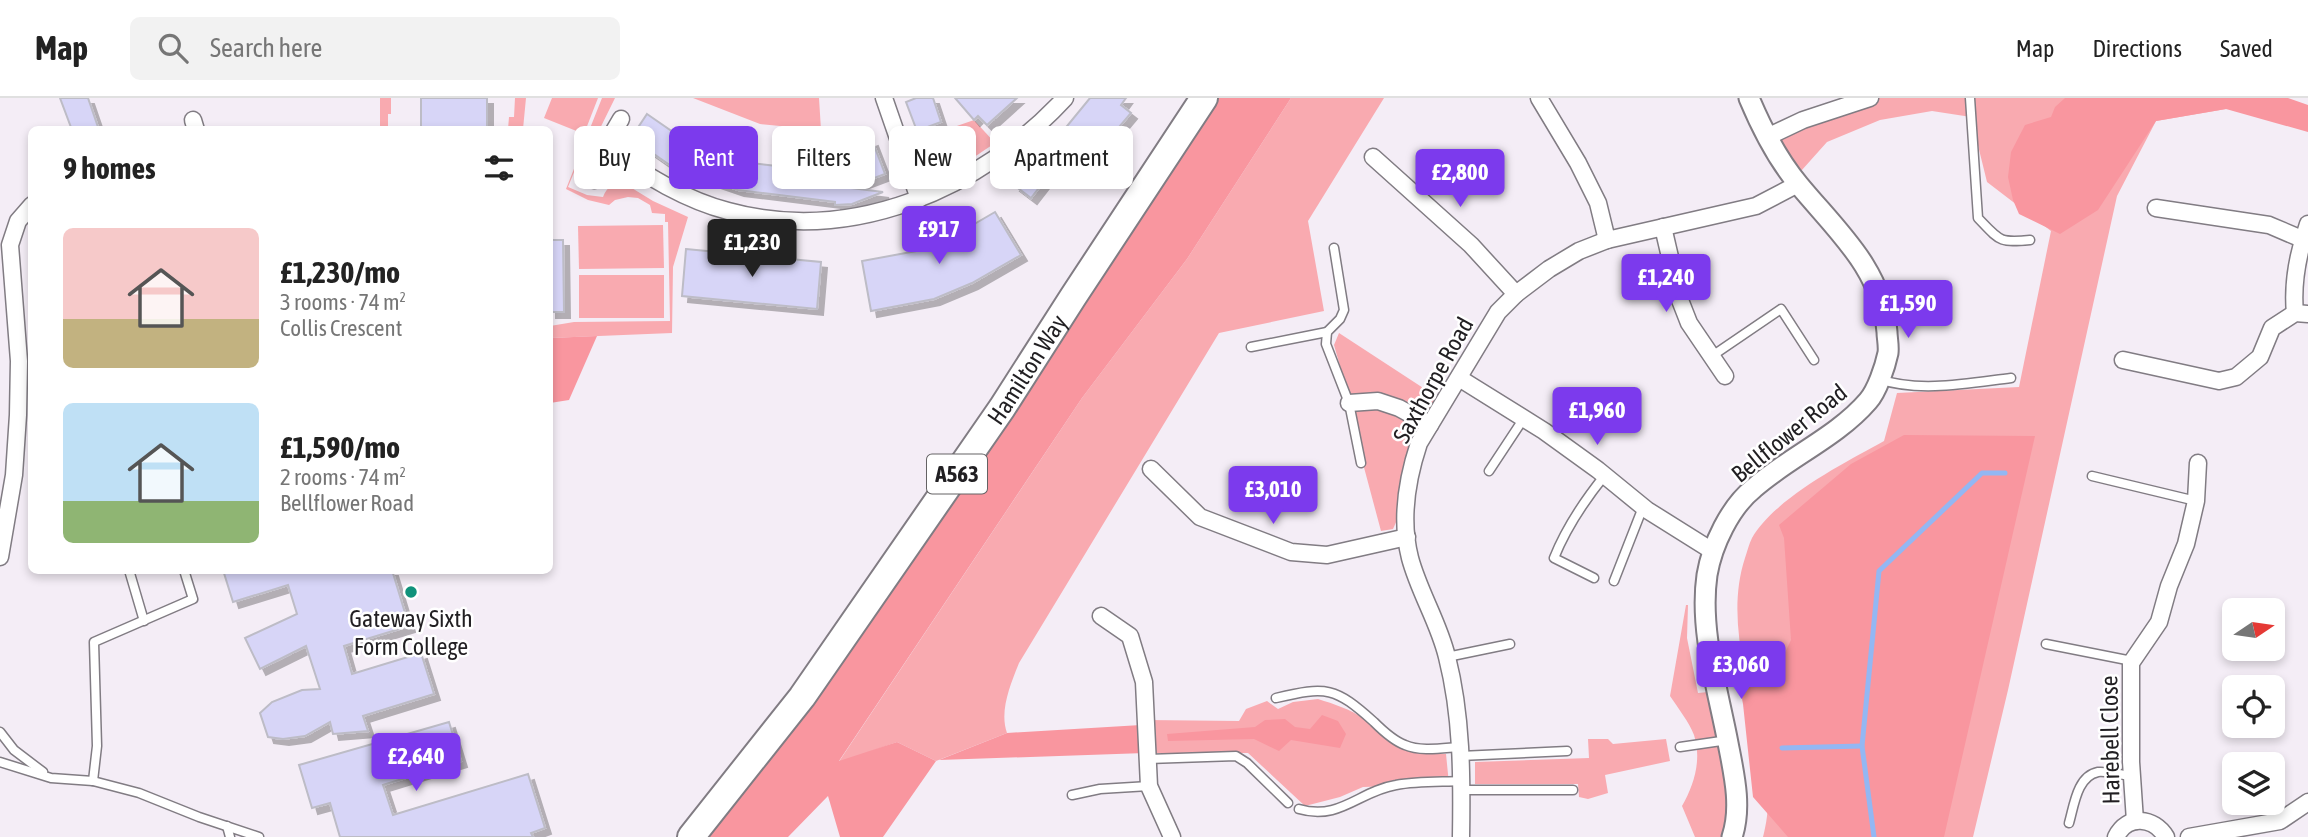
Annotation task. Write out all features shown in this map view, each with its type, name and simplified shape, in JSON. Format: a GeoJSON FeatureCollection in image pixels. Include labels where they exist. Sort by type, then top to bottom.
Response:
{"type":"FeatureCollection","features":[{"type":"Feature","properties":{"kind":"highway","name":"Hamilton Way"},"geometry":{"type":"LineString","coordinates":[[691,837],[809,688],[1002,408],[1204,98]]}},
{"type":"Feature","properties":{"kind":"street"},"geometry":{"type":"LineString","coordinates":[[884,98],[919,199]]}},
{"type":"Feature","properties":{"kind":"street"},"geometry":{"type":"LineString","coordinates":[[655,179],[688,197],[726,211],[750,216],[790,221],[836,220],[867,215],[919,199],[999,157],[1065,98]]}},
{"type":"Feature","properties":{"kind":"street"},"geometry":{"type":"LineString","coordinates":[[1539,98],[1598,202],[1607,240]]}},
{"type":"Feature","properties":{"kind":"street","name":"Bellflower Road"},"geometry":{"type":"LineString","coordinates":[[1732,837],[1736,824],[1737,791],[1710,645],[1705,598],[1714,552],[1721,533],[1752,489],[1846,421],[1870,400],[1888,351],[1885,309],[1869,270],[1826,213],[1798,184],[1767,137],[1749,98]]}},
{"type":"Feature","properties":{"kind":"street"},"geometry":{"type":"LineString","coordinates":[[1767,137],[1803,120],[1870,98]]}},
{"type":"Feature","properties":{"kind":"street"},"geometry":{"type":"LineString","coordinates":[[617,126],[621,119]]}},
{"type":"Feature","properties":{"kind":"street"},"geometry":{"type":"LineString","coordinates":[[1373,158],[1471,245],[1516,293]]}},
{"type":"Feature","properties":{"kind":"street","name":"Saxthorpe Road"},"geometry":{"type":"LineString","coordinates":[[1461,837],[1459,720],[1447,657],[1410,558],[1407,537],[1405,508],[1411,466],[1419,443],[1497,312],[1516,293],[1549,268],[1579,251],[1607,240],[1756,206],[1798,184]]}},
{"type":"Feature","properties":{"kind":"street"},"geometry":{"type":"LineString","coordinates":[[2123,360],[2218,381],[2236,377],[2260,358],[2272,328],[2302,314],[2293,289],[2305,232],[2157,208]]}},
{"type":"Feature","properties":{"kind":"street"},"geometry":{"type":"LineString","coordinates":[[0,557],[15,475],[18,415],[19,361],[10,245],[18,221],[28,210]]}},
{"type":"Feature","properties":{"kind":"street"},"geometry":{"type":"LineString","coordinates":[[1663,227],[1680,300],[1689,323],[1725,376]]}},
{"type":"Feature","properties":{"kind":"street"},"geometry":{"type":"LineString","coordinates":[[1459,378],[1524,418],[1605,475],[1643,507],[1714,552]]}},
{"type":"Feature","properties":{"kind":"street"},"geometry":{"type":"LineString","coordinates":[[1349,403],[1378,401],[1399,408],[1430,425]]}},
{"type":"Feature","properties":{"kind":"street","name":"Harebell Close"},"geometry":{"type":"LineString","coordinates":[[2135,821],[2130,699],[2132,661],[2160,622],[2169,586],[2186,544],[2196,501],[2198,463]]}},
{"type":"Feature","properties":{"kind":"street"},"geometry":{"type":"LineString","coordinates":[[1151,469],[1200,517],[1291,552],[1327,555],[1407,537]]}},
{"type":"Feature","properties":{"kind":"street"},"geometry":{"type":"LineString","coordinates":[[1101,616],[1130,636],[1144,682],[1149,786],[1172,837]]}},
{"type":"Feature","properties":{"kind":"street"},"geometry":{"type":"LineString","coordinates":[[2189,837],[2280,821],[2308,802]]}},
{"type":"Feature","properties":{"kind":"street"},"geometry":{"type":"LineString","coordinates":[[2116,837],[2121,829],[2135,821],[2155,824],[2166,837]]}},
{"type":"Feature","properties":{"kind":"street"},"geometry":{"type":"LineString","coordinates":[[2280,821],[2286,837]]}},
{"type":"Feature","properties":{"kind":"lane"},"geometry":{"type":"LineString","coordinates":[[1970,98],[1978,218],[2000,239],[2007,242],[2030,240]]}},
{"type":"Feature","properties":{"kind":"lane"},"geometry":{"type":"LineString","coordinates":[[1251,347],[1327,332],[1340,319],[1344,310],[1334,248]]}},
{"type":"Feature","properties":{"kind":"lane"},"geometry":{"type":"LineString","coordinates":[[1712,356],[1781,309],[1814,360]]}},
{"type":"Feature","properties":{"kind":"lane"},"geometry":{"type":"LineString","coordinates":[[1327,332],[1326,344],[1349,403],[1361,463]]}},
{"type":"Feature","properties":{"kind":"lane"},"geometry":{"type":"LineString","coordinates":[[1878,379],[1897,385],[2011,378]]}},
{"type":"Feature","properties":{"kind":"lane"},"geometry":{"type":"LineString","coordinates":[[1489,471],[1524,418]]}},
{"type":"Feature","properties":{"kind":"lane"},"geometry":{"type":"LineString","coordinates":[[1594,578],[1554,558],[1562,537],[1605,475]]}},
{"type":"Feature","properties":{"kind":"lane"},"geometry":{"type":"LineString","coordinates":[[2092,476],[2196,501]]}},
{"type":"Feature","properties":{"kind":"lane"},"geometry":{"type":"LineString","coordinates":[[1614,581],[1643,507]]}},
{"type":"Feature","properties":{"kind":"lane"},"geometry":{"type":"LineString","coordinates":[[130,574],[144,621]]}},
{"type":"Feature","properties":{"kind":"lane"},"geometry":{"type":"LineString","coordinates":[[93,781],[96,746],[93,642],[192,599],[185,574]]}},
{"type":"Feature","properties":{"kind":"lane"},"geometry":{"type":"LineString","coordinates":[[1447,657],[1510,644]]}},
{"type":"Feature","properties":{"kind":"lane"},"geometry":{"type":"LineString","coordinates":[[2046,644],[2132,661]]}},
{"type":"Feature","properties":{"kind":"lane"},"geometry":{"type":"LineString","coordinates":[[1276,698],[1304,691],[1331,691],[1347,698],[1405,746],[1460,752],[1567,751]]}},
{"type":"Feature","properties":{"kind":"lane"},"geometry":{"type":"LineString","coordinates":[[0,732],[14,751],[51,778]]}},
{"type":"Feature","properties":{"kind":"lane"},"geometry":{"type":"LineString","coordinates":[[1681,747],[1728,740]]}},
{"type":"Feature","properties":{"kind":"lane"},"geometry":{"type":"LineString","coordinates":[[1147,759],[1236,756],[1247,763],[1288,803]]}},
{"type":"Feature","properties":{"kind":"lane"},"geometry":{"type":"LineString","coordinates":[[0,762],[51,778],[93,781],[139,793],[259,837]]}},
{"type":"Feature","properties":{"kind":"lane"},"geometry":{"type":"LineString","coordinates":[[2069,823],[2078,791],[2086,777],[2099,772],[2132,776]]}},
{"type":"Feature","properties":{"kind":"lane"},"geometry":{"type":"LineString","coordinates":[[1298,809],[1309,812],[1334,811],[1375,791],[1396,785],[1573,790]]}},
{"type":"Feature","properties":{"kind":"lane"},"geometry":{"type":"LineString","coordinates":[[1072,795],[1100,789],[1149,786]]}},
{"type":"Feature","properties":{"kind":"lane"},"geometry":{"type":"LineString","coordinates":[[227,826],[230,837]]}},
{"type":"Feature","properties":{"kind":"shaded area"},"geometry":{"type":"Polygon","coordinates":[[[380,98],[391,98],[388,126],[380,126],[380,98]]]}},
{"type":"Feature","properties":{"kind":"shaded area"},"geometry":{"type":"Polygon","coordinates":[[[515,98],[526,98],[523,126],[508,126],[509,117],[514,117],[515,98]]]}},
{"type":"Feature","properties":{"kind":"shaded area"},"geometry":{"type":"Polygon","coordinates":[[[552,98],[598,98],[587,126],[574,126],[574,130],[544,118],[552,98]]]}},
{"type":"Feature","properties":{"kind":"shaded area"},"geometry":{"type":"Polygon","coordinates":[[[602,98],[615,98],[601,126],[591,126],[602,98]]]}},
{"type":"Feature","properties":{"kind":"shaded area"},"geometry":{"type":"Polygon","coordinates":[[[693,98],[819,98],[821,126],[760,124],[693,98]]]}},
{"type":"Feature","properties":{"kind":"shaded area"},"geometry":{"type":"Polygon","coordinates":[[[1203,98],[1291,98],[1187,259],[1082,398],[839,761],[897,742],[936,761],[883,837],[840,837],[828,796],[788,837],[689,837],[835,651],[1203,98]]]}},
{"type":"Feature","properties":{"kind":"shaded area"},"geometry":{"type":"Polygon","coordinates":[[[1291,98],[1384,98],[1308,221],[1324,311],[1219,333],[1019,663],[1005,706],[1007,733],[936,761],[897,742],[838,763],[1082,398],[1187,259],[1291,98]]]}},
{"type":"Feature","properties":{"kind":"shaded area"},"geometry":{"type":"Polygon","coordinates":[[[1877,98],[2230,98],[2226,109],[2156,121],[2117,196],[1973,837],[1763,837],[1768,807],[1767,781],[1743,664],[1738,621],[1740,579],[1752,538],[1763,523],[1793,496],[1884,441],[1897,393],[2019,387],[2051,231],[1987,182],[1971,117],[1932,111],[1880,120],[1827,142],[1793,180],[1767,137],[1877,98]]]}},
{"type":"Feature","properties":{"kind":"shaded area"},"geometry":{"type":"Polygon","coordinates":[[[2065,98],[2288,98],[2308,105],[2308,132],[2226,109],[2156,121],[2098,210],[2060,234],[2019,214],[2008,177],[2011,152],[2025,125],[2051,117],[2055,107],[2065,98]]]}},
{"type":"Feature","properties":{"kind":"shaded area"},"geometry":{"type":"Polygon","coordinates":[[[974,120],[990,138],[990,146],[976,156],[976,126],[957,126],[974,120]]]}},
{"type":"Feature","properties":{"kind":"shaded area"},"geometry":{"type":"Polygon","coordinates":[[[574,169],[568,187],[587,195],[603,197],[608,189],[633,189],[688,217],[673,267],[672,333],[553,338],[553,326],[574,322],[670,321],[668,222],[665,222],[665,214],[652,213],[650,205],[638,198],[615,200],[609,205],[588,200],[566,189],[574,169]]]}},
{"type":"Feature","properties":{"kind":"shaded area"},"geometry":{"type":"Polygon","coordinates":[[[663,225],[664,268],[579,269],[578,226],[663,225]]]}},
{"type":"Feature","properties":{"kind":"shaded area"},"geometry":{"type":"Polygon","coordinates":[[[579,275],[664,275],[664,318],[579,318],[579,275]]]}},
{"type":"Feature","properties":{"kind":"shaded area"},"geometry":{"type":"Polygon","coordinates":[[[1339,333],[1437,397],[1412,441],[1393,529],[1381,531],[1334,345],[1339,333]]]}},
{"type":"Feature","properties":{"kind":"shaded area"},"geometry":{"type":"Polygon","coordinates":[[[597,336],[569,400],[553,403],[553,338],[597,336]]]}},
{"type":"Feature","properties":{"kind":"shaded area"},"geometry":{"type":"Polygon","coordinates":[[[1904,435],[2035,436],[1944,837],[1788,837],[1753,797],[1739,683],[1777,669],[1791,640],[1784,538],[1779,525],[1851,464],[1904,435]]]}},
{"type":"Feature","properties":{"kind":"shaded area"},"geometry":{"type":"Polygon","coordinates":[[[1686,605],[1687,638],[1698,693],[1708,692],[1726,788],[1727,814],[1722,837],[1695,837],[1682,806],[1696,772],[1696,744],[1689,725],[1670,696],[1686,605]]]}},
{"type":"Feature","properties":{"kind":"shaded area"},"geometry":{"type":"Polygon","coordinates":[[[1318,699],[1359,715],[1403,749],[1419,753],[1446,754],[1449,784],[1363,787],[1340,797],[1305,806],[1248,753],[1152,753],[1146,720],[1239,721],[1246,709],[1267,701],[1278,709],[1293,702],[1318,699]]]}},
{"type":"Feature","properties":{"kind":"shaded area"},"geometry":{"type":"Polygon","coordinates":[[[1322,715],[1338,721],[1346,734],[1340,748],[1291,740],[1279,751],[1254,739],[1168,741],[1167,734],[1255,727],[1265,720],[1285,719],[1295,727],[1310,729],[1322,715]]]}},
{"type":"Feature","properties":{"kind":"shaded area"},"geometry":{"type":"Polygon","coordinates":[[[1141,725],[1145,753],[939,760],[1007,733],[1141,725]]]}},
{"type":"Feature","properties":{"kind":"shaded area"},"geometry":{"type":"Polygon","coordinates":[[[1588,739],[1608,739],[1613,744],[1666,739],[1670,761],[1605,775],[1608,793],[1588,799],[1579,797],[1578,784],[1475,784],[1475,762],[1589,758],[1588,739]]]}},
{"type":"Feature","properties":{"kind":"building"},"geometry":{"type":"Polygon","coordinates":[[[60,98],[88,98],[98,126],[70,126],[60,98]]]}},
{"type":"Feature","properties":{"kind":"building"},"geometry":{"type":"Polygon","coordinates":[[[421,98],[487,98],[487,126],[421,126],[421,98]]]}},
{"type":"Feature","properties":{"kind":"building"},"geometry":{"type":"Polygon","coordinates":[[[916,98],[933,98],[941,122],[930,126],[915,126],[906,102],[916,98]]]}},
{"type":"Feature","properties":{"kind":"building"},"geometry":{"type":"Polygon","coordinates":[[[955,98],[1017,98],[987,125],[978,116],[974,120],[955,98]]]}},
{"type":"Feature","properties":{"kind":"building"},"geometry":{"type":"Polygon","coordinates":[[[1090,98],[1126,98],[1121,105],[1131,113],[1120,126],[1067,126],[1090,98]]]}},
{"type":"Feature","properties":{"kind":"building"},"geometry":{"type":"Polygon","coordinates":[[[647,114],[669,129],[669,165],[655,155],[655,126],[639,126],[647,114]]]}},
{"type":"Feature","properties":{"kind":"building"},"geometry":{"type":"Polygon","coordinates":[[[875,148],[885,174],[875,178],[875,148]]]}},
{"type":"Feature","properties":{"kind":"building"},"geometry":{"type":"Polygon","coordinates":[[[758,164],[772,165],[772,189],[859,189],[883,192],[852,204],[835,205],[835,202],[735,189],[758,189],[758,164]]]}},
{"type":"Feature","properties":{"kind":"building"},"geometry":{"type":"Polygon","coordinates":[[[1019,189],[1038,189],[1031,198],[1019,189]]]}},
{"type":"Feature","properties":{"kind":"building"},"geometry":{"type":"Polygon","coordinates":[[[995,212],[1021,255],[972,283],[934,299],[871,311],[862,261],[933,248],[995,212]]]}},
{"type":"Feature","properties":{"kind":"building"},"geometry":{"type":"Polygon","coordinates":[[[553,240],[563,240],[564,312],[553,312],[553,240]]]}},
{"type":"Feature","properties":{"kind":"building"},"geometry":{"type":"Polygon","coordinates":[[[686,249],[821,262],[817,309],[682,296],[686,249]]]}},
{"type":"Feature","properties":{"kind":"building"},"geometry":{"type":"Polygon","coordinates":[[[224,574],[393,574],[409,626],[344,646],[352,674],[421,653],[434,694],[363,716],[368,731],[333,734],[330,722],[305,736],[283,739],[268,737],[260,713],[272,702],[302,690],[320,689],[306,646],[260,669],[245,638],[297,614],[288,585],[233,602],[224,574]]]}},
{"type":"Feature","properties":{"kind":"building"},"geometry":{"type":"Polygon","coordinates":[[[449,722],[461,761],[383,785],[393,815],[528,774],[545,828],[531,833],[533,837],[340,837],[330,803],[312,808],[299,765],[449,722]]]}},
{"type":"Feature","properties":{"kind":"waterway"},"geometry":{"type":"LineString","coordinates":[[1874,837],[1862,746],[1879,571],[1982,473],[2005,473]]}},
{"type":"Feature","properties":{"kind":"waterway"},"geometry":{"type":"LineString","coordinates":[[1782,748],[1862,746]]}},
{"type":"Feature","properties":{"kind":"place","name":"Gateway Sixth Form College"},"geometry":{"type":"Point","coordinates":[411,592]}}]}
